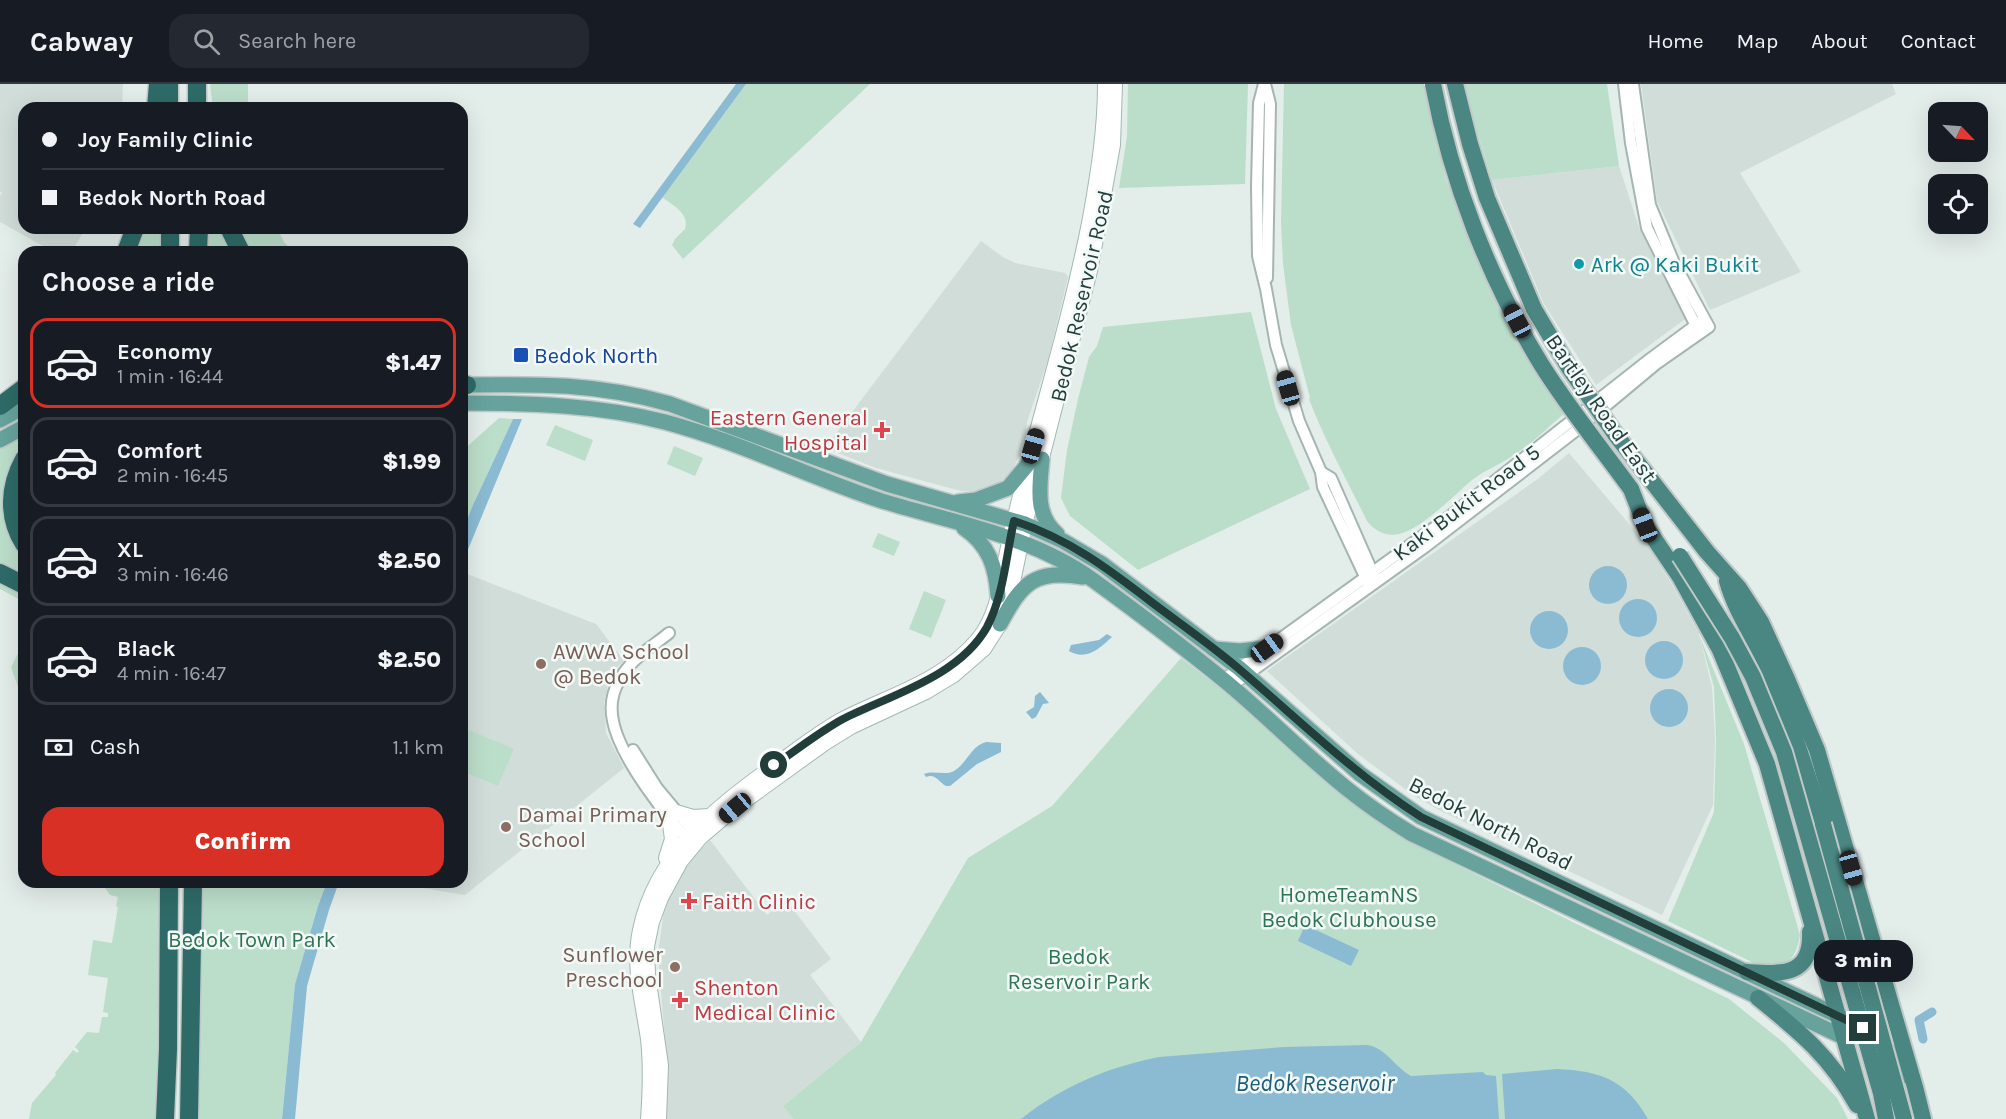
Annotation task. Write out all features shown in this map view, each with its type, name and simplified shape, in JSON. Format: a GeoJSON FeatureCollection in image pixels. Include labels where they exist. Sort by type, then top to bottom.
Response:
{"type":"FeatureCollection","features":[{"type":"Feature","properties":{"kind":"highway"},"geometry":{"type":"LineString","coordinates":[[156,102],[158,84]]}},
{"type":"Feature","properties":{"kind":"highway"},"geometry":{"type":"LineString","coordinates":[[169,84],[170,102]]}},
{"type":"Feature","properties":{"kind":"highway"},"geometry":{"type":"LineString","coordinates":[[197,84],[197,102]]}},
{"type":"Feature","properties":{"kind":"highway","name":"Bartley Road East"},"geometry":{"type":"LineString","coordinates":[[1433,84],[1467,207],[1508,305],[1542,366],[1680,556],[1732,638],[1753,677],[1784,752],[1887,1119]]}},
{"type":"Feature","properties":{"kind":"highway","name":"Bartley Road East"},"geometry":{"type":"LineString","coordinates":[[1455,84],[1487,198],[1534,309],[1569,368],[1615,434],[1724,572],[1735,604],[1769,670],[1801,753],[1823,824],[1904,1119]]}},
{"type":"Feature","properties":{"kind":"highway"},"geometry":{"type":"LineString","coordinates":[[0,406],[18,392]]}},
{"type":"Feature","properties":{"kind":"highway"},"geometry":{"type":"LineString","coordinates":[[18,473],[11,504],[18,532]]}},
{"type":"Feature","properties":{"kind":"highway"},"geometry":{"type":"LineString","coordinates":[[1631,489],[1645,525],[1680,577],[1720,650],[1767,764],[1839,1015],[1866,1119]]}},
{"type":"Feature","properties":{"kind":"highway"},"geometry":{"type":"LineString","coordinates":[[1724,572],[1739,588],[1761,622],[1816,746],[1923,1119]]}},
{"type":"Feature","properties":{"kind":"highway"},"geometry":{"type":"LineString","coordinates":[[0,573],[18,582]]}},
{"type":"Feature","properties":{"kind":"highway"},"geometry":{"type":"LineString","coordinates":[[165,1119],[169,888]]}},
{"type":"Feature","properties":{"kind":"highway"},"geometry":{"type":"LineString","coordinates":[[189,1119],[193,888]]}},
{"type":"Feature","properties":{"kind":"highway"},"geometry":{"type":"LineString","coordinates":[[1746,972],[1781,974],[1798,967],[1805,961],[1810,947],[1810,920]]}},
{"type":"Feature","properties":{"kind":"highway"},"geometry":{"type":"LineString","coordinates":[[1758,998],[1823,1054],[1866,1119]]}},
{"type":"Feature","properties":{"kind":"main road","name":"Bedok Reservoir Road"},"geometry":{"type":"LineString","coordinates":[[1035,462],[1055,365],[1086,238],[1102,144],[1105,84]]}},
{"type":"Feature","properties":{"kind":"main road","name":"Bedok Reservoir Road"},"geometry":{"type":"LineString","coordinates":[[659,1119],[661,1065],[648,975],[647,946],[660,898],[693,838],[710,816],[757,778],[836,723],[920,684],[947,667],[981,636],[990,620],[1016,539],[1096,241],[1113,145],[1115,84]]}},
{"type":"Feature","properties":{"kind":"main road","name":"Bedok North Road"},"geometry":{"type":"LineString","coordinates":[[468,385],[559,384],[641,396],[692,412],[887,484],[1020,523],[1063,540],[1102,564],[1214,649],[1386,795],[1436,825],[1863,1028],[1875,1035],[1895,1056],[1915,1087]]}},
{"type":"Feature","properties":{"kind":"main road","name":"Bedok North Road"},"geometry":{"type":"LineString","coordinates":[[468,403],[574,406],[655,419],[696,431],[881,500],[1016,539],[1052,555],[1091,579],[1227,683],[1348,790],[1412,834],[1843,1036]]}},
{"type":"Feature","properties":{"kind":"main road"},"geometry":{"type":"LineString","coordinates":[[0,420],[18,410]]}},
{"type":"Feature","properties":{"kind":"main road"},"geometry":{"type":"LineString","coordinates":[[0,440],[18,430]]}},
{"type":"Feature","properties":{"kind":"main road"},"geometry":{"type":"LineString","coordinates":[[952,502],[976,500],[1008,488],[1035,462]]}},
{"type":"Feature","properties":{"kind":"main road"},"geometry":{"type":"LineString","coordinates":[[1035,462],[1042,513],[1050,528],[1063,540]]}},
{"type":"Feature","properties":{"kind":"main road"},"geometry":{"type":"LineString","coordinates":[[954,521],[975,536],[988,553],[994,564],[998,597]]}},
{"type":"Feature","properties":{"kind":"main road","name":"Bedok Reservoir Road"},"geometry":{"type":"LineString","coordinates":[[648,1119],[650,1065],[638,977],[637,947],[640,926],[657,882],[672,857],[693,838],[833,737],[926,692],[946,680],[979,654],[992,639],[1009,601],[1016,539]]}},
{"type":"Feature","properties":{"kind":"main road"},"geometry":{"type":"LineString","coordinates":[[1000,624],[1017,595],[1037,580],[1050,574],[1091,579]]}},
{"type":"Feature","properties":{"kind":"main road"},"geometry":{"type":"LineString","coordinates":[[1214,649],[1250,651],[1267,648]]}},
{"type":"Feature","properties":{"kind":"main road"},"geometry":{"type":"LineString","coordinates":[[657,882],[672,839],[672,815],[710,816]]}},
{"type":"Feature","properties":{"kind":"main road"},"geometry":{"type":"LineString","coordinates":[[1436,825],[1444,841],[1445,849]]}},
{"type":"Feature","properties":{"kind":"main road"},"geometry":{"type":"LineString","coordinates":[[1843,1036],[1863,1028],[1880,1007],[1885,982]]}},
{"type":"Feature","properties":{"kind":"street"},"geometry":{"type":"LineString","coordinates":[[1264,84],[1269,104],[1266,290],[1276,345],[1288,388],[1321,472],[1323,487],[1371,579]]}},
{"type":"Feature","properties":{"kind":"street"},"geometry":{"type":"LineString","coordinates":[[1624,84],[1633,153],[1647,228],[1702,326]]}},
{"type":"Feature","properties":{"kind":"street"},"geometry":{"type":"LineString","coordinates":[[1633,84],[1650,205],[1702,326]]}},
{"type":"Feature","properties":{"kind":"street","name":"Kaki Bukit Road 5"},"geometry":{"type":"LineString","coordinates":[[1242,672],[1267,648],[1371,579],[1425,547],[1578,429],[1702,326]]}},
{"type":"Feature","properties":{"kind":"street","name":"Kaki Bukit Road 5"},"geometry":{"type":"LineString","coordinates":[[1227,683],[1371,579]]}},
{"type":"Feature","properties":{"kind":"street"},"geometry":{"type":"LineString","coordinates":[[672,815],[635,753],[622,727],[619,710],[622,692],[630,675],[671,636],[652,647],[631,664],[619,680],[613,695],[612,715],[615,730],[650,793],[693,838]]}},
{"type":"Feature","properties":{"kind":"shaded area"},"geometry":{"type":"Polygon","coordinates":[[[0,84],[123,84],[122,102],[18,102],[18,232],[0,222],[2,193],[0,191],[0,84]]]}},
{"type":"Feature","properties":{"kind":"shaded area"},"geometry":{"type":"Polygon","coordinates":[[[1641,84],[1892,84],[1896,94],[1740,173],[1801,272],[1710,310],[1657,201],[1641,84]]]}},
{"type":"Feature","properties":{"kind":"shaded area"},"geometry":{"type":"Polygon","coordinates":[[[1619,166],[1640,230],[1685,319],[1596,385],[1544,304],[1492,180],[1619,166]]]}},
{"type":"Feature","properties":{"kind":"shaded area"},"geometry":{"type":"Polygon","coordinates":[[[22,234],[82,234],[75,246],[43,246],[22,234]]]}},
{"type":"Feature","properties":{"kind":"shaded area"},"geometry":{"type":"Polygon","coordinates":[[[981,241],[1015,263],[1065,273],[1068,277],[1048,360],[1028,419],[1019,456],[1011,473],[996,485],[979,492],[961,491],[876,468],[825,448],[981,241]]]}},
{"type":"Feature","properties":{"kind":"shaded area"},"geometry":{"type":"Polygon","coordinates":[[[1569,453],[1647,545],[1671,583],[1699,633],[1712,688],[1715,739],[1713,805],[1662,915],[1439,810],[1413,795],[1358,754],[1267,671],[1539,478],[1569,453]]]}},
{"type":"Feature","properties":{"kind":"shaded area"},"geometry":{"type":"Polygon","coordinates":[[[468,574],[596,624],[624,661],[617,667],[609,681],[604,703],[606,733],[624,768],[465,895],[422,888],[468,888],[468,574]]]}},
{"type":"Feature","properties":{"kind":"shaded area"},"geometry":{"type":"Polygon","coordinates":[[[710,840],[767,915],[786,900],[831,959],[810,975],[861,1042],[783,1106],[793,1119],[664,1119],[666,1053],[658,954],[664,910],[677,880],[695,855],[710,840]]]}},
{"type":"Feature","properties":{"kind":"green space"},"geometry":{"type":"Polygon","coordinates":[[[210,84],[248,84],[248,102],[212,102],[210,84]]]}},
{"type":"Feature","properties":{"kind":"green space"},"geometry":{"type":"Polygon","coordinates":[[[746,84],[870,84],[683,259],[672,245],[685,229],[685,219],[680,210],[662,197],[746,84]]]}},
{"type":"Feature","properties":{"kind":"green space"},"geometry":{"type":"Polygon","coordinates":[[[1128,84],[1248,84],[1245,184],[1119,188],[1127,136],[1128,84]]]}},
{"type":"Feature","properties":{"kind":"green space"},"geometry":{"type":"Polygon","coordinates":[[[1284,84],[1424,84],[1446,179],[1487,283],[1499,308],[1512,324],[1565,413],[1519,452],[1472,480],[1418,526],[1399,534],[1390,535],[1381,532],[1367,521],[1309,399],[1291,325],[1283,264],[1281,223],[1284,84]]]}},
{"type":"Feature","properties":{"kind":"green space"},"geometry":{"type":"Polygon","coordinates":[[[1462,84],[1607,84],[1619,166],[1492,180],[1462,84]]]}},
{"type":"Feature","properties":{"kind":"green space"},"geometry":{"type":"Polygon","coordinates":[[[133,234],[170,234],[170,246],[128,246],[133,234]]]}},
{"type":"Feature","properties":{"kind":"green space"},"geometry":{"type":"Polygon","coordinates":[[[199,234],[232,234],[238,246],[198,246],[199,234]]]}},
{"type":"Feature","properties":{"kind":"green space"},"geometry":{"type":"Polygon","coordinates":[[[238,234],[280,234],[288,246],[244,246],[238,234]]]}},
{"type":"Feature","properties":{"kind":"green space"},"geometry":{"type":"Polygon","coordinates":[[[1251,312],[1276,409],[1310,489],[1138,570],[1070,516],[1061,498],[1067,450],[1089,357],[1097,346],[1103,327],[1251,312]]]}},
{"type":"Feature","properties":{"kind":"green space"},"geometry":{"type":"Polygon","coordinates":[[[499,418],[513,419],[468,517],[468,446],[499,418]]]}},
{"type":"Feature","properties":{"kind":"green space"},"geometry":{"type":"Polygon","coordinates":[[[555,425],[593,440],[585,461],[546,445],[555,425]]]}},
{"type":"Feature","properties":{"kind":"green space"},"geometry":{"type":"Polygon","coordinates":[[[18,430],[18,599],[0,589],[0,440],[18,430]]]}},
{"type":"Feature","properties":{"kind":"green space"},"geometry":{"type":"Polygon","coordinates":[[[674,446],[703,458],[695,476],[667,464],[674,446]]]}},
{"type":"Feature","properties":{"kind":"green space"},"geometry":{"type":"Polygon","coordinates":[[[878,533],[900,542],[894,556],[872,547],[878,533]]]}},
{"type":"Feature","properties":{"kind":"green space"},"geometry":{"type":"Polygon","coordinates":[[[924,591],[946,600],[931,638],[909,629],[924,591]]]}},
{"type":"Feature","properties":{"kind":"green space"},"geometry":{"type":"Polygon","coordinates":[[[1700,637],[1744,744],[1800,935],[1791,959],[1768,970],[1668,921],[1714,812],[1716,738],[1714,687],[1700,637]]]}},
{"type":"Feature","properties":{"kind":"green space"},"geometry":{"type":"Polygon","coordinates":[[[18,654],[18,687],[11,667],[18,654]]]}},
{"type":"Feature","properties":{"kind":"green space","name":"Bedok Reservoir Park"},"geometry":{"type":"Polygon","coordinates":[[[1181,658],[1221,689],[1345,797],[1408,841],[1729,999],[1784,1043],[1837,1098],[1848,1119],[793,1119],[783,1106],[861,1042],[968,858],[1052,806],[1181,658]]]}},
{"type":"Feature","properties":{"kind":"green space"},"geometry":{"type":"Polygon","coordinates":[[[468,730],[514,749],[498,786],[468,774],[468,730]]]}},
{"type":"Feature","properties":{"kind":"green space"},"geometry":{"type":"Polygon","coordinates":[[[105,888],[167,888],[163,1119],[29,1119],[32,1103],[56,1075],[55,1073],[73,1050],[77,1053],[79,1051],[75,1047],[87,1032],[99,1033],[102,1017],[108,1017],[108,1013],[103,1012],[108,978],[88,975],[93,940],[112,943],[118,897],[110,895],[105,888]]]}},
{"type":"Feature","properties":{"kind":"green space","name":"Bedok Town Park"},"geometry":{"type":"Polygon","coordinates":[[[198,888],[325,888],[295,984],[282,1119],[195,1119],[198,888]]]}},
{"type":"Feature","properties":{"kind":"water"},"geometry":{"type":"Polygon","coordinates":[[[736,84],[746,84],[640,228],[633,224],[736,84]]]}},
{"type":"Feature","properties":{"kind":"water"},"geometry":{"type":"Polygon","coordinates":[[[513,419],[522,419],[468,550],[468,517],[513,419]]]}},
{"type":"Feature","properties":{"kind":"water"},"geometry":{"type":"Polygon","coordinates":[[[1608,566],[1621,572],[1627,585],[1621,598],[1608,604],[1595,598],[1589,585],[1595,572],[1608,566]]]}},
{"type":"Feature","properties":{"kind":"water"},"geometry":{"type":"Polygon","coordinates":[[[1638,599],[1651,605],[1657,618],[1651,631],[1638,637],[1625,631],[1619,618],[1625,605],[1638,599]]]}},
{"type":"Feature","properties":{"kind":"water"},"geometry":{"type":"Polygon","coordinates":[[[1549,611],[1562,617],[1568,630],[1562,643],[1549,649],[1536,643],[1530,630],[1536,617],[1549,611]]]}},
{"type":"Feature","properties":{"kind":"water"},"geometry":{"type":"Polygon","coordinates":[[[1107,634],[1112,637],[1092,652],[1081,655],[1069,651],[1071,645],[1099,640],[1107,634]]]}},
{"type":"Feature","properties":{"kind":"water"},"geometry":{"type":"Polygon","coordinates":[[[1664,641],[1677,647],[1683,660],[1677,673],[1664,679],[1651,673],[1645,660],[1651,647],[1664,641]]]}},
{"type":"Feature","properties":{"kind":"water"},"geometry":{"type":"Polygon","coordinates":[[[1582,647],[1595,653],[1601,666],[1595,679],[1582,685],[1569,679],[1563,666],[1569,653],[1582,647]]]}},
{"type":"Feature","properties":{"kind":"water"},"geometry":{"type":"Polygon","coordinates":[[[1669,689],[1682,695],[1688,708],[1682,721],[1669,727],[1656,721],[1650,708],[1656,695],[1669,689]]]}},
{"type":"Feature","properties":{"kind":"water"},"geometry":{"type":"Polygon","coordinates":[[[1040,692],[1049,703],[1043,704],[1036,717],[1032,719],[1026,712],[1034,707],[1035,696],[1040,692]]]}},
{"type":"Feature","properties":{"kind":"water"},"geometry":{"type":"Polygon","coordinates":[[[986,742],[1001,743],[1001,752],[977,764],[950,786],[946,786],[934,777],[926,777],[924,774],[954,771],[976,747],[986,742]]]}},
{"type":"Feature","properties":{"kind":"water"},"geometry":{"type":"Polygon","coordinates":[[[325,888],[337,888],[307,986],[295,1119],[282,1119],[295,984],[325,888]]]}},
{"type":"Feature","properties":{"kind":"water"},"geometry":{"type":"Polygon","coordinates":[[[1305,925],[1359,950],[1351,966],[1298,941],[1305,925]]]}},
{"type":"Feature","properties":{"kind":"water","name":"Bedok Reservoir"},"geometry":{"type":"Polygon","coordinates":[[[1367,1045],[1385,1054],[1411,1076],[1483,1072],[1486,1075],[1496,1076],[1499,1119],[1021,1119],[1069,1088],[1103,1073],[1140,1061],[1159,1057],[1284,1047],[1367,1045]]]}},
{"type":"Feature","properties":{"kind":"water"},"geometry":{"type":"Polygon","coordinates":[[[1557,1069],[1586,1072],[1610,1080],[1630,1095],[1648,1119],[1505,1119],[1502,1074],[1557,1069]]]}},
{"type":"Feature","properties":{"kind":"waterway"},"geometry":{"type":"LineString","coordinates":[[1923,1039],[1919,1020],[1932,1012]]}},
{"type":"Feature","properties":{"kind":"place","name":"Ark @ Kaki Bukit"},"geometry":{"type":"Point","coordinates":[1579,264]}},
{"type":"Feature","properties":{"kind":"place","name":"Bedok North"},"geometry":{"type":"Point","coordinates":[521,355]}},
{"type":"Feature","properties":{"kind":"place","name":"Eastern General Hospital"},"geometry":{"type":"Point","coordinates":[882,430]}},
{"type":"Feature","properties":{"kind":"place","name":"AWWA School @ Bedok"},"geometry":{"type":"Point","coordinates":[541,664]}},
{"type":"Feature","properties":{"kind":"place","name":"Damai Primary School"},"geometry":{"type":"Point","coordinates":[506,827]}},
{"type":"Feature","properties":{"kind":"place","name":"Faith Clinic"},"geometry":{"type":"Point","coordinates":[689,901]}},
{"type":"Feature","properties":{"kind":"place","name":"Sunflower Preschool"},"geometry":{"type":"Point","coordinates":[675,967]}},
{"type":"Feature","properties":{"kind":"place","name":"Shenton Medical Clinic"},"geometry":{"type":"Point","coordinates":[680,1000]}},
{"type":"Feature","properties":{"kind":"route"},"geometry":{"type":"LineString","coordinates":[[774,765],[836,723],[928,680],[947,667],[976,641],[993,614],[1014,521],[1057,537],[1102,564],[1239,668],[1386,795],[1421,817],[1863,1028]]}},
{"type":"Feature","properties":{"kind":"park label","name":"HomeTeamNS Bedok Clubhouse"},"geometry":{"type":"Point","coordinates":[1349,906]}}]}
